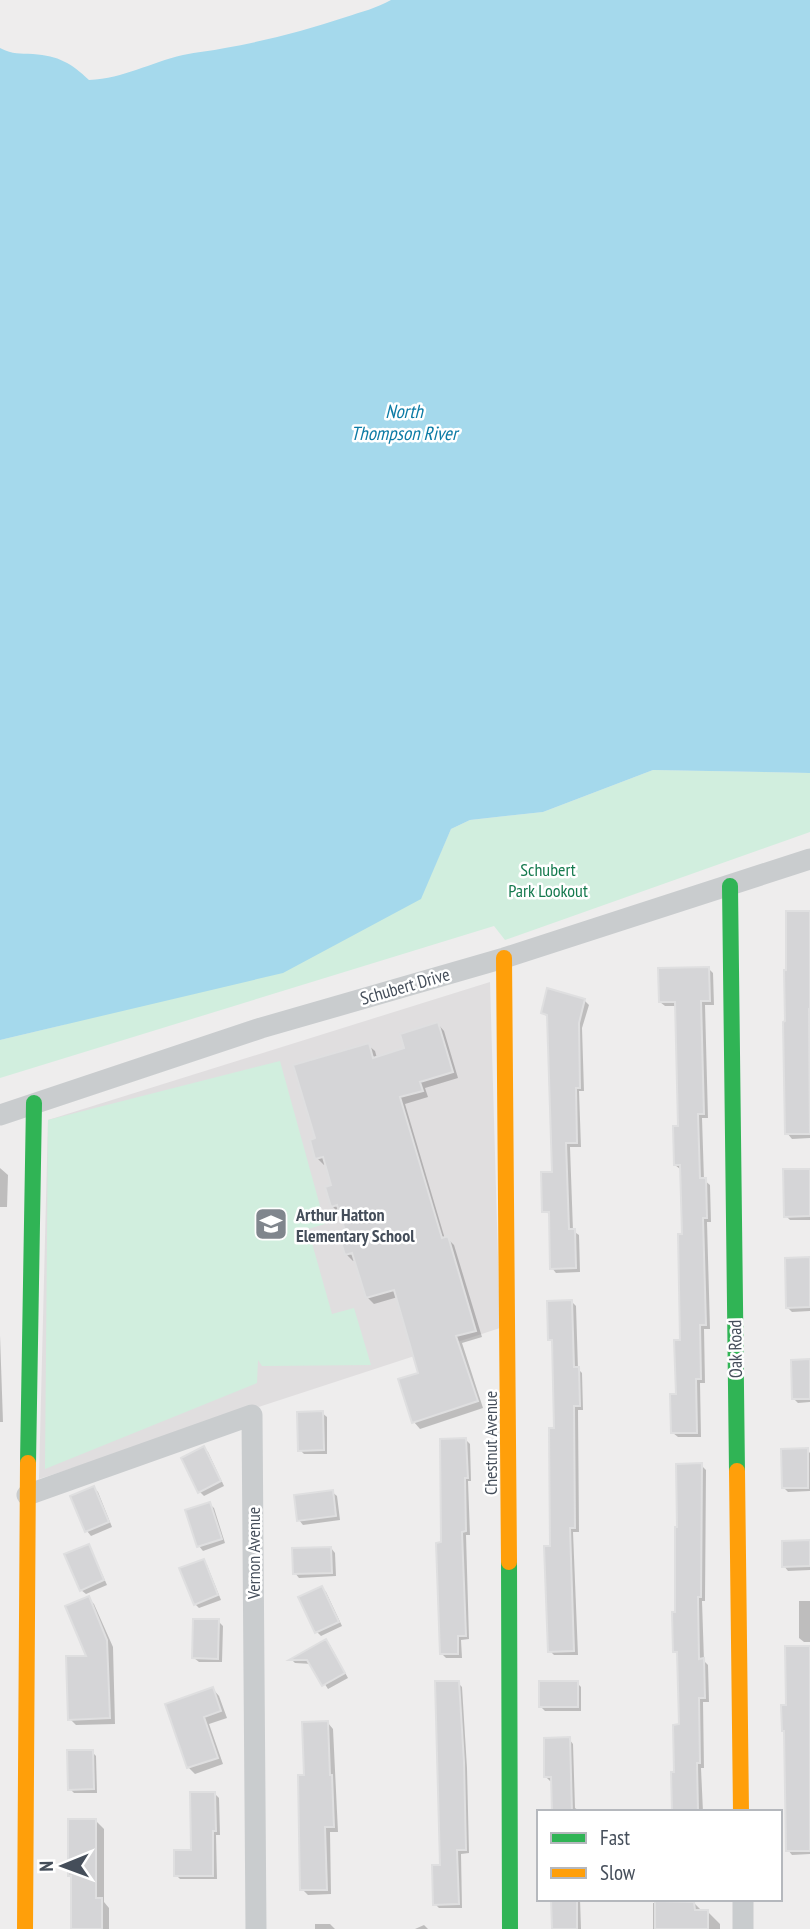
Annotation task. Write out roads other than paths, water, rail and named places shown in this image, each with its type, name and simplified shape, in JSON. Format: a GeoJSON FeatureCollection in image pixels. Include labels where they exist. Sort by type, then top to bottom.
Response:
{"type":"FeatureCollection","features":[{"type":"Feature","properties":{"kind":"street","name":"Schubert Drive"},"geometry":{"type":"LineString","coordinates":[[0,1115],[261,1028],[504,958],[810,859]]}},
{"type":"Feature","properties":{"kind":"street","name":"Oak Road"},"geometry":{"type":"LineString","coordinates":[[730,886],[741,1810]]}},
{"type":"Feature","properties":{"kind":"street","name":"Chestnut Avenue"},"geometry":{"type":"LineString","coordinates":[[504,958],[509,1398],[510,1929]]}},
{"type":"Feature","properties":{"kind":"street"},"geometry":{"type":"LineString","coordinates":[[25,1929],[27,1495],[34,1103]]}},
{"type":"Feature","properties":{"kind":"street","name":"Vernon Avenue"},"geometry":{"type":"LineString","coordinates":[[27,1495],[252,1415],[256,1929]]}},
{"type":"Feature","properties":{"kind":"street"},"geometry":{"type":"LineString","coordinates":[[743,1901],[743,1929]]}},
{"type":"Feature","properties":{"kind":"water","name":"North Thompson River"},"geometry":{"type":"Polygon","coordinates":[[[391,0],[810,0],[810,773],[653,770],[543,812],[470,820],[451,829],[421,899],[283,973],[0,1040],[0,48],[13,53],[57,59],[70,65],[89,80],[102,79],[183,55],[301,31],[369,10],[391,0]]]}},
{"type":"Feature","properties":{"kind":"place","name":"Arthur Hatton Elementary School"},"geometry":{"type":"Point","coordinates":[271,1224]}},
{"type":"Feature","properties":{"kind":"park label","name":"Schubert Park Lookout"},"geometry":{"type":"Point","coordinates":[548,879]}}]}
